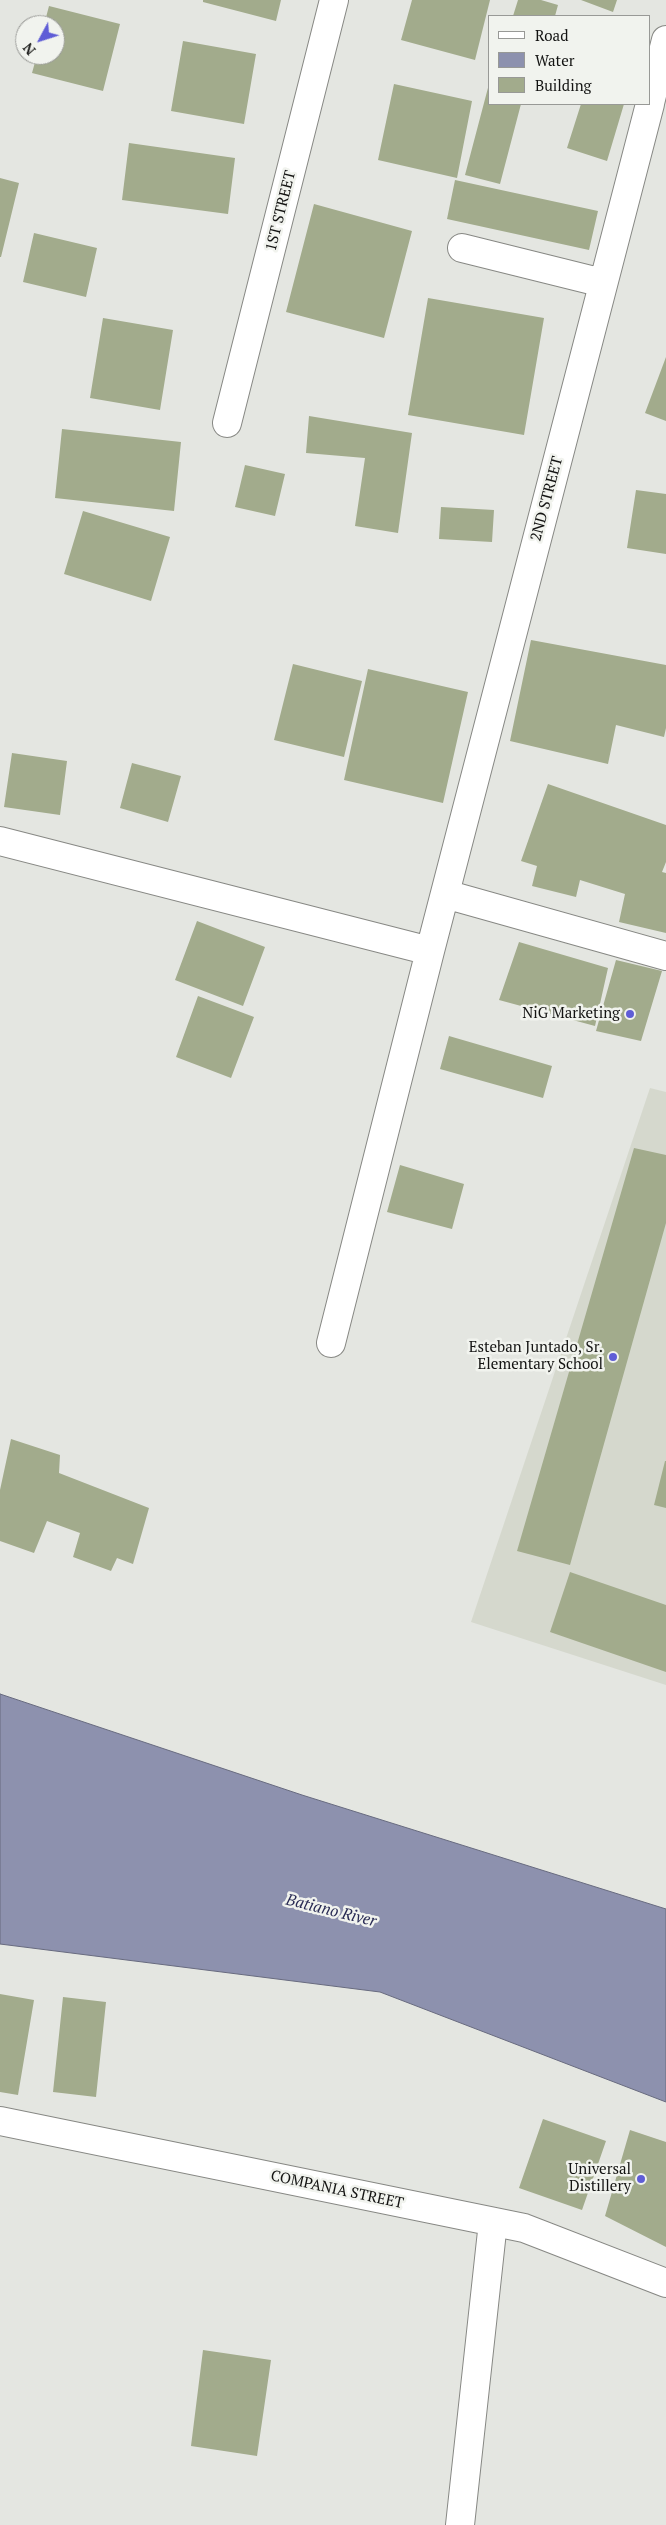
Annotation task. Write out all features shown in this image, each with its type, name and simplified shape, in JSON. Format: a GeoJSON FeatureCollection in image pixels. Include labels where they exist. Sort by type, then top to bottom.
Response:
{"type":"FeatureCollection","features":[{"type":"Feature","properties":{"kind":"street","name":"1ST STREET"},"geometry":{"type":"LineString","coordinates":[[227,423],[334,0]]}},
{"type":"Feature","properties":{"kind":"street","name":"2ND STREET"},"geometry":{"type":"LineString","coordinates":[[651,100],[666,40]]}},
{"type":"Feature","properties":{"kind":"street","name":"2ND STREET"},"geometry":{"type":"LineString","coordinates":[[331,1343],[430,951],[650,105]]}},
{"type":"Feature","properties":{"kind":"street"},"geometry":{"type":"LineString","coordinates":[[462,248],[603,283]]}},
{"type":"Feature","properties":{"kind":"street"},"geometry":{"type":"LineString","coordinates":[[0,841],[430,951]]}},
{"type":"Feature","properties":{"kind":"street"},"geometry":{"type":"LineString","coordinates":[[445,894],[666,956]]}},
{"type":"Feature","properties":{"kind":"street","name":"COMPANIA STREET"},"geometry":{"type":"LineString","coordinates":[[0,2121],[524,2228],[666,2283]]}},
{"type":"Feature","properties":{"kind":"street"},"geometry":{"type":"LineString","coordinates":[[460,2525],[494,2222]]}},
{"type":"Feature","properties":{"kind":"shaded area","name":"Esteban Juntado, Sr. Elementary School"},"geometry":{"type":"Polygon","coordinates":[[[650,1088],[666,1092],[666,1685],[471,1622],[650,1088]]]}},
{"type":"Feature","properties":{"kind":"water","name":"Batiano River"},"geometry":{"type":"Polygon","coordinates":[[[0,1694],[302,1795],[666,1909],[666,2102],[380,1992],[0,1944],[0,1694]]]}},
{"type":"Feature","properties":{"kind":"building"},"geometry":{"type":"Polygon","coordinates":[[[203,0],[281,0],[276,21],[203,2],[203,0]]]}},
{"type":"Feature","properties":{"kind":"building"},"geometry":{"type":"Polygon","coordinates":[[[412,0],[490,0],[475,60],[401,40],[412,0]]]}},
{"type":"Feature","properties":{"kind":"building"},"geometry":{"type":"Polygon","coordinates":[[[518,0],[541,0],[558,5],[555,15],[513,15],[518,0]]]}},
{"type":"Feature","properties":{"kind":"building"},"geometry":{"type":"Polygon","coordinates":[[[581,0],[617,0],[613,12],[581,0]]]}},
{"type":"Feature","properties":{"kind":"building"},"geometry":{"type":"Polygon","coordinates":[[[49,6],[120,24],[103,91],[32,73],[34,65],[65,65],[65,15],[47,15],[49,6]]]}},
{"type":"Feature","properties":{"kind":"building"},"geometry":{"type":"Polygon","coordinates":[[[183,41],[256,54],[244,124],[171,111],[183,41]]]}},
{"type":"Feature","properties":{"kind":"building"},"geometry":{"type":"Polygon","coordinates":[[[394,84],[472,101],[457,178],[378,160],[394,84]]]}},
{"type":"Feature","properties":{"kind":"building"},"geometry":{"type":"Polygon","coordinates":[[[488,88],[488,105],[521,105],[500,184],[465,175],[488,88]]]}},
{"type":"Feature","properties":{"kind":"building"},"geometry":{"type":"Polygon","coordinates":[[[581,105],[624,105],[607,161],[567,148],[581,105]]]}},
{"type":"Feature","properties":{"kind":"building"},"geometry":{"type":"Polygon","coordinates":[[[129,143],[235,158],[228,214],[122,200],[129,143]]]}},
{"type":"Feature","properties":{"kind":"building"},"geometry":{"type":"Polygon","coordinates":[[[0,178],[19,183],[1,257],[0,257],[0,178]]]}},
{"type":"Feature","properties":{"kind":"building"},"geometry":{"type":"Polygon","coordinates":[[[455,180],[598,211],[589,250],[447,219],[455,180]]]}},
{"type":"Feature","properties":{"kind":"building"},"geometry":{"type":"Polygon","coordinates":[[[314,204],[412,231],[384,338],[286,312],[314,204]]]}},
{"type":"Feature","properties":{"kind":"building"},"geometry":{"type":"Polygon","coordinates":[[[34,233],[97,248],[86,297],[23,282],[34,233]]]}},
{"type":"Feature","properties":{"kind":"building"},"geometry":{"type":"Polygon","coordinates":[[[428,298],[544,318],[524,435],[408,415],[428,298]]]}},
{"type":"Feature","properties":{"kind":"building"},"geometry":{"type":"Polygon","coordinates":[[[103,318],[173,330],[160,410],[90,398],[103,318]]]}},
{"type":"Feature","properties":{"kind":"building"},"geometry":{"type":"Polygon","coordinates":[[[666,357],[666,421],[645,413],[666,357]]]}},
{"type":"Feature","properties":{"kind":"building"},"geometry":{"type":"Polygon","coordinates":[[[309,416],[412,433],[398,533],[355,526],[365,458],[306,453],[309,416]]]}},
{"type":"Feature","properties":{"kind":"building"},"geometry":{"type":"Polygon","coordinates":[[[62,429],[181,442],[174,511],[55,498],[62,429]]]}},
{"type":"Feature","properties":{"kind":"building"},"geometry":{"type":"Polygon","coordinates":[[[245,465],[285,474],[275,516],[235,507],[245,465]]]}},
{"type":"Feature","properties":{"kind":"building"},"geometry":{"type":"Polygon","coordinates":[[[636,490],[666,494],[666,554],[627,548],[636,490]]]}},
{"type":"Feature","properties":{"kind":"building"},"geometry":{"type":"Polygon","coordinates":[[[441,507],[494,510],[492,542],[439,539],[441,507]]]}},
{"type":"Feature","properties":{"kind":"building"},"geometry":{"type":"Polygon","coordinates":[[[83,511],[170,537],[151,601],[64,574],[83,511]]]}},
{"type":"Feature","properties":{"kind":"building"},"geometry":{"type":"Polygon","coordinates":[[[531,640],[666,665],[666,728],[664,737],[616,725],[608,764],[510,741],[531,640]]]}},
{"type":"Feature","properties":{"kind":"building"},"geometry":{"type":"Polygon","coordinates":[[[293,664],[362,681],[344,757],[274,740],[293,664]]]}},
{"type":"Feature","properties":{"kind":"building"},"geometry":{"type":"Polygon","coordinates":[[[368,669],[468,692],[443,803],[344,780],[368,669]]]}},
{"type":"Feature","properties":{"kind":"building"},"geometry":{"type":"Polygon","coordinates":[[[12,753],[67,761],[60,815],[4,807],[12,753]]]}},
{"type":"Feature","properties":{"kind":"building"},"geometry":{"type":"Polygon","coordinates":[[[132,763],[181,776],[168,822],[120,808],[132,763]]]}},
{"type":"Feature","properties":{"kind":"building"},"geometry":{"type":"Polygon","coordinates":[[[548,784],[666,825],[666,862],[662,872],[666,873],[666,933],[619,922],[625,894],[580,880],[576,897],[532,886],[537,866],[521,861],[548,784]]]}},
{"type":"Feature","properties":{"kind":"building"},"geometry":{"type":"Polygon","coordinates":[[[197,921],[265,947],[243,1006],[175,980],[197,921]]]}},
{"type":"Feature","properties":{"kind":"building"},"geometry":{"type":"Polygon","coordinates":[[[519,942],[608,968],[595,1026],[499,1000],[519,942]]]}},
{"type":"Feature","properties":{"kind":"building"},"geometry":{"type":"Polygon","coordinates":[[[616,960],[662,971],[641,1041],[596,1031],[616,960]]]}},
{"type":"Feature","properties":{"kind":"building"},"geometry":{"type":"Polygon","coordinates":[[[198,996],[254,1017],[231,1078],[176,1057],[198,996]]]}},
{"type":"Feature","properties":{"kind":"building"},"geometry":{"type":"Polygon","coordinates":[[[449,1036],[552,1066],[543,1098],[440,1069],[449,1036]]]}},
{"type":"Feature","properties":{"kind":"building"},"geometry":{"type":"Polygon","coordinates":[[[634,1148],[666,1155],[666,1223],[570,1565],[517,1551],[634,1148]]]}},
{"type":"Feature","properties":{"kind":"building"},"geometry":{"type":"Polygon","coordinates":[[[400,1165],[464,1184],[452,1229],[387,1212],[400,1165]]]}},
{"type":"Feature","properties":{"kind":"building"},"geometry":{"type":"Polygon","coordinates":[[[11,1439],[60,1455],[59,1473],[149,1508],[133,1564],[117,1558],[111,1571],[73,1557],[80,1533],[47,1521],[34,1553],[0,1541],[0,1490],[11,1439]]]}},
{"type":"Feature","properties":{"kind":"building"},"geometry":{"type":"Polygon","coordinates":[[[666,1461],[666,1508],[654,1505],[666,1461]]]}},
{"type":"Feature","properties":{"kind":"building"},"geometry":{"type":"Polygon","coordinates":[[[570,1572],[666,1605],[666,1672],[550,1632],[570,1572]]]}},
{"type":"Feature","properties":{"kind":"building"},"geometry":{"type":"Polygon","coordinates":[[[0,1994],[34,2000],[18,2095],[0,2092],[0,1994]]]}},
{"type":"Feature","properties":{"kind":"building"},"geometry":{"type":"Polygon","coordinates":[[[63,1997],[106,2002],[96,2097],[53,2092],[63,1997]]]}},
{"type":"Feature","properties":{"kind":"building"},"geometry":{"type":"Polygon","coordinates":[[[543,2119],[606,2141],[582,2210],[519,2188],[543,2119]]]}},
{"type":"Feature","properties":{"kind":"building","name":"Universal Distillery"},"geometry":{"type":"Polygon","coordinates":[[[630,2130],[666,2142],[666,2247],[605,2216],[630,2130]]]}},
{"type":"Feature","properties":{"kind":"building"},"geometry":{"type":"Polygon","coordinates":[[[203,2350],[271,2360],[257,2456],[191,2446],[203,2350]]]}},
{"type":"Feature","properties":{"kind":"place","name":"NiG Marketing"},"geometry":{"type":"Point","coordinates":[630,1014]}},
{"type":"Feature","properties":{"kind":"place","name":"Esteban Juntado, Sr. Elementary School"},"geometry":{"type":"Point","coordinates":[613,1357]}},
{"type":"Feature","properties":{"kind":"place","name":"Universal Distillery"},"geometry":{"type":"Point","coordinates":[641,2179]}}]}
